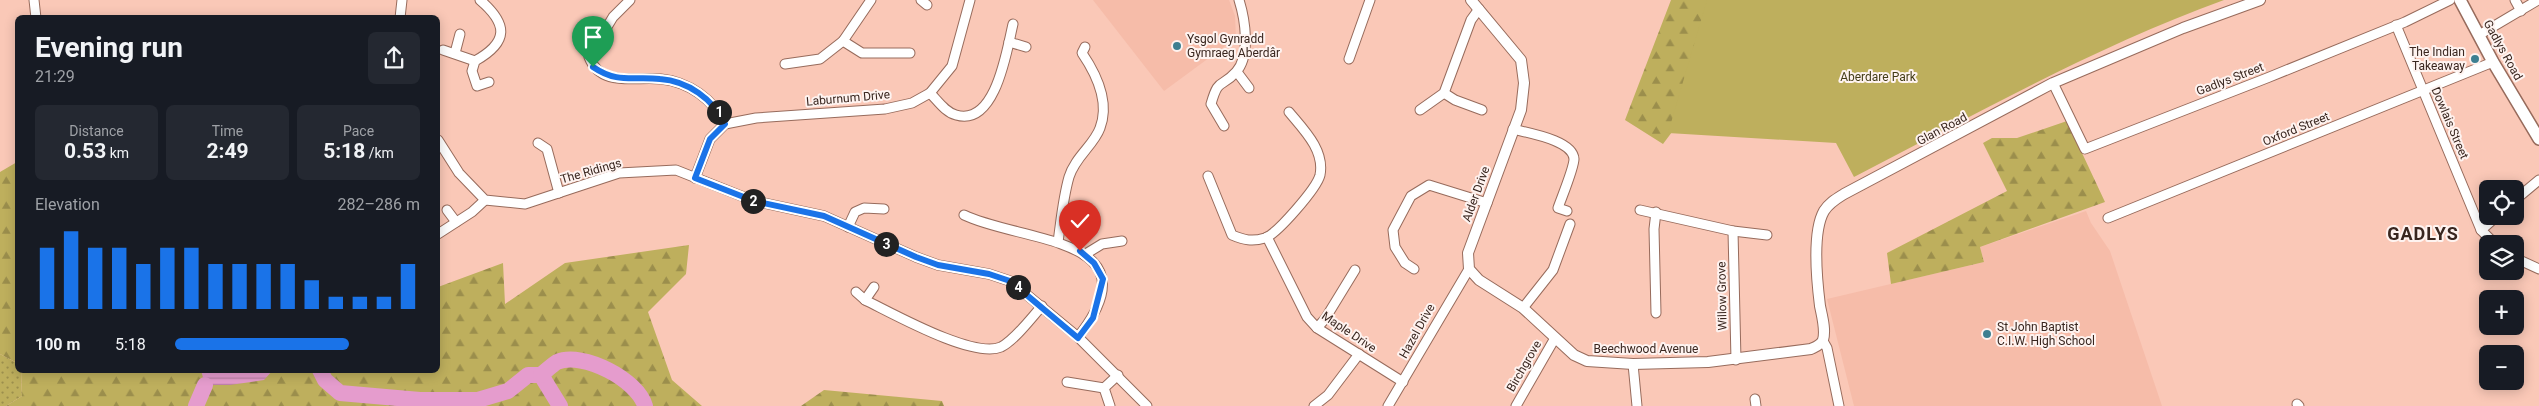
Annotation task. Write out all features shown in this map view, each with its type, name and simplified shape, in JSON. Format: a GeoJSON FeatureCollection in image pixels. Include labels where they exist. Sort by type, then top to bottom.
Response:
{"type":"FeatureCollection","features":[{"type":"Feature","properties":{"kind":"main road","name":"Gadlys Road"},"geometry":{"type":"LineString","coordinates":[[2460,0],[2493,62],[2539,139]]}},
{"type":"Feature","properties":{"kind":"street"},"geometry":{"type":"LineString","coordinates":[[34,0],[36,15]]}},
{"type":"Feature","properties":{"kind":"street"},"geometry":{"type":"LineString","coordinates":[[400,15],[402,0]]}},
{"type":"Feature","properties":{"kind":"street"},"geometry":{"type":"LineString","coordinates":[[480,0],[495,13],[500,26],[500,36],[495,48],[475,61],[472,71],[473,89],[489,82]]}},
{"type":"Feature","properties":{"kind":"street"},"geometry":{"type":"LineString","coordinates":[[630,0],[613,17],[589,57],[593,67],[607,76],[629,80],[661,78],[686,85],[702,95],[714,106],[725,124],[710,139],[695,178]]}},
{"type":"Feature","properties":{"kind":"street"},"geometry":{"type":"LineString","coordinates":[[786,64],[820,59],[843,41],[871,0]]}},
{"type":"Feature","properties":{"kind":"street","name":"Laburnum Drive"},"geometry":{"type":"LineString","coordinates":[[725,124],[756,118],[885,109],[912,103],[930,93],[952,66],[970,0]]}},
{"type":"Feature","properties":{"kind":"street"},"geometry":{"type":"LineString","coordinates":[[1224,126],[1211,104],[1216,86],[1237,72],[1244,51],[1246,34],[1239,0]]}},
{"type":"Feature","properties":{"kind":"street"},"geometry":{"type":"LineString","coordinates":[[1349,59],[1370,0]]}},
{"type":"Feature","properties":{"kind":"street"},"geometry":{"type":"LineString","coordinates":[[1471,0],[1521,60],[1524,83],[1521,110],[1513,130],[1551,139],[1570,149],[1574,160],[1558,208],[1567,211]]}},
{"type":"Feature","properties":{"kind":"street","name":"Glan Road"},"geometry":{"type":"LineString","coordinates":[[1839,406],[1823,341],[1818,236],[1823,213],[1830,203],[2053,83],[2183,28],[2260,0]]}},
{"type":"Feature","properties":{"kind":"street","name":"Gadlys Street"},"geometry":{"type":"LineString","coordinates":[[2053,83],[2085,149],[2396,25],[2450,0]]}},
{"type":"Feature","properties":{"kind":"street"},"geometry":{"type":"LineString","coordinates":[[2515,0],[2521,11]]}},
{"type":"Feature","properties":{"kind":"street"},"geometry":{"type":"LineString","coordinates":[[2479,35],[2538,0]]}},
{"type":"Feature","properties":{"kind":"street"},"geometry":{"type":"LineString","coordinates":[[1420,110],[1444,94],[1471,20],[1478,8]]}},
{"type":"Feature","properties":{"kind":"street"},"geometry":{"type":"LineString","coordinates":[[930,93],[947,111],[957,116],[966,116],[979,112],[991,98],[1013,24]]}},
{"type":"Feature","properties":{"kind":"street","name":"Dowlais Street"},"geometry":{"type":"LineString","coordinates":[[2396,25],[2481,230]]}},
{"type":"Feature","properties":{"kind":"street"},"geometry":{"type":"LineString","coordinates":[[455,53],[460,34]]}},
{"type":"Feature","properties":{"kind":"street"},"geometry":{"type":"LineString","coordinates":[[843,41],[862,53],[910,53]]}},
{"type":"Feature","properties":{"kind":"street"},"geometry":{"type":"LineString","coordinates":[[1009,42],[1026,47]]}},
{"type":"Feature","properties":{"kind":"street"},"geometry":{"type":"LineString","coordinates":[[1058,242],[1069,177],[1079,157],[1100,129],[1104,99],[1093,69],[1082,53],[1086,47]]}},
{"type":"Feature","properties":{"kind":"street"},"geometry":{"type":"LineString","coordinates":[[443,50],[475,61]]}},
{"type":"Feature","properties":{"kind":"street","name":"Oxford Street"},"geometry":{"type":"LineString","coordinates":[[2108,218],[2493,62]]}},
{"type":"Feature","properties":{"kind":"street"},"geometry":{"type":"LineString","coordinates":[[1237,72],[1249,88]]}},
{"type":"Feature","properties":{"kind":"street"},"geometry":{"type":"LineString","coordinates":[[1444,94],[1482,110]]}},
{"type":"Feature","properties":{"kind":"street"},"geometry":{"type":"LineString","coordinates":[[1208,176],[1232,235],[1248,242],[1267,237],[1307,199],[1320,175],[1319,154],[1310,136],[1288,112]]}},
{"type":"Feature","properties":{"kind":"street","name":"Alder Drive"},"geometry":{"type":"LineString","coordinates":[[1469,269],[1468,253],[1513,130]]}},
{"type":"Feature","properties":{"kind":"street"},"geometry":{"type":"LineString","coordinates":[[440,143],[459,173],[485,200],[440,233]]}},
{"type":"Feature","properties":{"kind":"street"},"geometry":{"type":"LineString","coordinates":[[538,143],[547,149],[559,193]]}},
{"type":"Feature","properties":{"kind":"street","name":"The Ridings"},"geometry":{"type":"LineString","coordinates":[[485,200],[525,204],[620,173],[676,170],[754,201],[824,216],[938,265],[989,274],[1010,281],[1042,306],[1118,375]]}},
{"type":"Feature","properties":{"kind":"street"},"geometry":{"type":"LineString","coordinates":[[2524,192],[2539,180]]}},
{"type":"Feature","properties":{"kind":"street"},"geometry":{"type":"LineString","coordinates":[[1414,269],[1405,262],[1396,247],[1393,230],[1411,196],[1429,185],[1487,203]]}},
{"type":"Feature","properties":{"kind":"street"},"geometry":{"type":"LineString","coordinates":[[848,227],[855,212],[864,208],[884,209]]}},
{"type":"Feature","properties":{"kind":"street"},"geometry":{"type":"LineString","coordinates":[[447,210],[456,222]]}},
{"type":"Feature","properties":{"kind":"street"},"geometry":{"type":"LineString","coordinates":[[1640,210],[1656,212],[1733,231],[1767,235]]}},
{"type":"Feature","properties":{"kind":"street"},"geometry":{"type":"LineString","coordinates":[[1656,212],[1654,229],[1656,313]]}},
{"type":"Feature","properties":{"kind":"street"},"geometry":{"type":"LineString","coordinates":[[964,215],[982,224],[1058,242],[1084,255],[1094,263],[1103,279],[1093,318],[1078,338]]}},
{"type":"Feature","properties":{"kind":"street"},"geometry":{"type":"LineString","coordinates":[[1523,308],[1553,270],[1570,224]]}},
{"type":"Feature","properties":{"kind":"street"},"geometry":{"type":"LineString","coordinates":[[2486,225],[2481,230],[2486,235]]}},
{"type":"Feature","properties":{"kind":"street","name":"Willow Grove"},"geometry":{"type":"LineString","coordinates":[[1733,231],[1736,360]]}},
{"type":"Feature","properties":{"kind":"street","name":"Maple Drive"},"geometry":{"type":"LineString","coordinates":[[1267,237],[1297,302],[1317,328],[1403,382]]}},
{"type":"Feature","properties":{"kind":"street"},"geometry":{"type":"LineString","coordinates":[[1084,255],[1102,244],[1122,241]]}},
{"type":"Feature","properties":{"kind":"street"},"geometry":{"type":"LineString","coordinates":[[2524,262],[2539,269]]}},
{"type":"Feature","properties":{"kind":"street","name":"Beechwood Avenue"},"geometry":{"type":"LineString","coordinates":[[1469,269],[1480,280],[1523,308],[1574,355],[1587,362],[1633,364],[1736,360],[1811,349],[1823,341]]}},
{"type":"Feature","properties":{"kind":"street","name":"Hazel Drive"},"geometry":{"type":"LineString","coordinates":[[1388,406],[1469,269]]}},
{"type":"Feature","properties":{"kind":"street"},"geometry":{"type":"LineString","coordinates":[[1317,328],[1325,319],[1355,270]]}},
{"type":"Feature","properties":{"kind":"street"},"geometry":{"type":"LineString","coordinates":[[865,300],[874,287]]}},
{"type":"Feature","properties":{"kind":"street"},"geometry":{"type":"LineString","coordinates":[[856,292],[865,300],[932,332],[974,348],[1001,347],[1023,328],[1042,306]]}},
{"type":"Feature","properties":{"kind":"street","name":"Birchgrove"},"geometry":{"type":"LineString","coordinates":[[1516,406],[1555,338]]}},
{"type":"Feature","properties":{"kind":"street"},"geometry":{"type":"LineString","coordinates":[[1314,406],[1328,395],[1359,354]]}},
{"type":"Feature","properties":{"kind":"street"},"geometry":{"type":"LineString","coordinates":[[1633,364],[1637,406]]}},
{"type":"Feature","properties":{"kind":"street"},"geometry":{"type":"LineString","coordinates":[[1104,388],[1118,375],[1148,406]]}},
{"type":"Feature","properties":{"kind":"street"},"geometry":{"type":"LineString","coordinates":[[1067,382],[1104,388]]}},
{"type":"Feature","properties":{"kind":"street"},"geometry":{"type":"LineString","coordinates":[[1104,388],[1110,406]]}},
{"type":"Feature","properties":{"kind":"shaded area","name":"Ysgol Gynradd Gymraeg Aberdâr"},"geometry":{"type":"Polygon","coordinates":[[[1093,0],[1229,0],[1235,16],[1236,38],[1164,91],[1093,0]]]}},
{"type":"Feature","properties":{"kind":"shaded area","name":"St John Baptist C.I.W. High School"},"geometry":{"type":"Polygon","coordinates":[[[2086,211],[2091,223],[2110,251],[2162,406],[1854,406],[1827,299],[1984,262],[1980,247],[2086,211]]]}},
{"type":"Feature","properties":{"kind":"shaded area"},"geometry":{"type":"Polygon","coordinates":[[[202,373],[270,373],[264,380],[230,385],[205,385],[202,373]]]}},
{"type":"Feature","properties":{"kind":"green space"},"geometry":{"type":"Polygon","coordinates":[[[1671,0],[1884,0],[1675,128],[1663,144],[1625,120],[1671,0]]]}},
{"type":"Feature","properties":{"kind":"green space","name":"Aberdare Park"},"geometry":{"type":"Polygon","coordinates":[[[1707,0],[2224,0],[2129,39],[2036,82],[1854,177],[1836,143],[1668,133],[1707,0]]]}},
{"type":"Feature","properties":{"kind":"green space"},"geometry":{"type":"Polygon","coordinates":[[[2067,121],[2105,202],[1980,247],[1984,262],[1891,284],[1887,253],[2007,191],[1983,143],[1992,138],[2017,138],[2067,121]]]}},
{"type":"Feature","properties":{"kind":"green space"},"geometry":{"type":"Polygon","coordinates":[[[15,163],[15,362],[0,354],[0,172],[15,163]]]}},
{"type":"Feature","properties":{"kind":"green space"},"geometry":{"type":"Polygon","coordinates":[[[689,245],[686,274],[648,312],[672,380],[702,406],[6,406],[22,396],[21,373],[440,373],[440,286],[503,263],[505,304],[565,263],[689,245]]]}},
{"type":"Feature","properties":{"kind":"green space"},"geometry":{"type":"Polygon","coordinates":[[[0,354],[15,362],[15,373],[21,373],[22,396],[6,406],[0,406],[0,354]]]}},
{"type":"Feature","properties":{"kind":"green space"},"geometry":{"type":"Polygon","coordinates":[[[824,390],[942,401],[944,406],[801,406],[824,390]]]}},
{"type":"Feature","properties":{"kind":"waterway"},"geometry":{"type":"LineString","coordinates":[[541,375],[557,362],[568,360],[594,364],[608,370],[632,387],[640,396],[645,406]]}},
{"type":"Feature","properties":{"kind":"waterway"},"geometry":{"type":"LineString","coordinates":[[322,373],[325,380],[340,393],[420,400],[478,400],[508,391],[528,375],[541,375],[560,406]]}},
{"type":"Feature","properties":{"kind":"waterway"},"geometry":{"type":"LineString","coordinates":[[196,406],[205,385]]}},
{"type":"Feature","properties":{"kind":"place","name":"Ysgol Gynradd Gymraeg Aberdâr"},"geometry":{"type":"Point","coordinates":[1177,46]}},
{"type":"Feature","properties":{"kind":"place","name":"The Indian Takeaway"},"geometry":{"type":"Point","coordinates":[2475,59]}},
{"type":"Feature","properties":{"kind":"place","name":"St John Baptist C.I.W. High School"},"geometry":{"type":"Point","coordinates":[1987,334]}},
{"type":"Feature","properties":{"kind":"district","name":"GADLYS"},"geometry":{"type":"Point","coordinates":[2423,233]}},
{"type":"Feature","properties":{"kind":"route"},"geometry":{"type":"LineString","coordinates":[[593,67],[607,76],[629,80],[661,78],[686,85],[702,95],[719,112],[725,124],[710,139],[695,178],[754,201],[824,216],[938,265],[989,274],[1010,281],[1078,338],[1093,318],[1101,295],[1103,279],[1094,263],[1080,251]]}}]}
